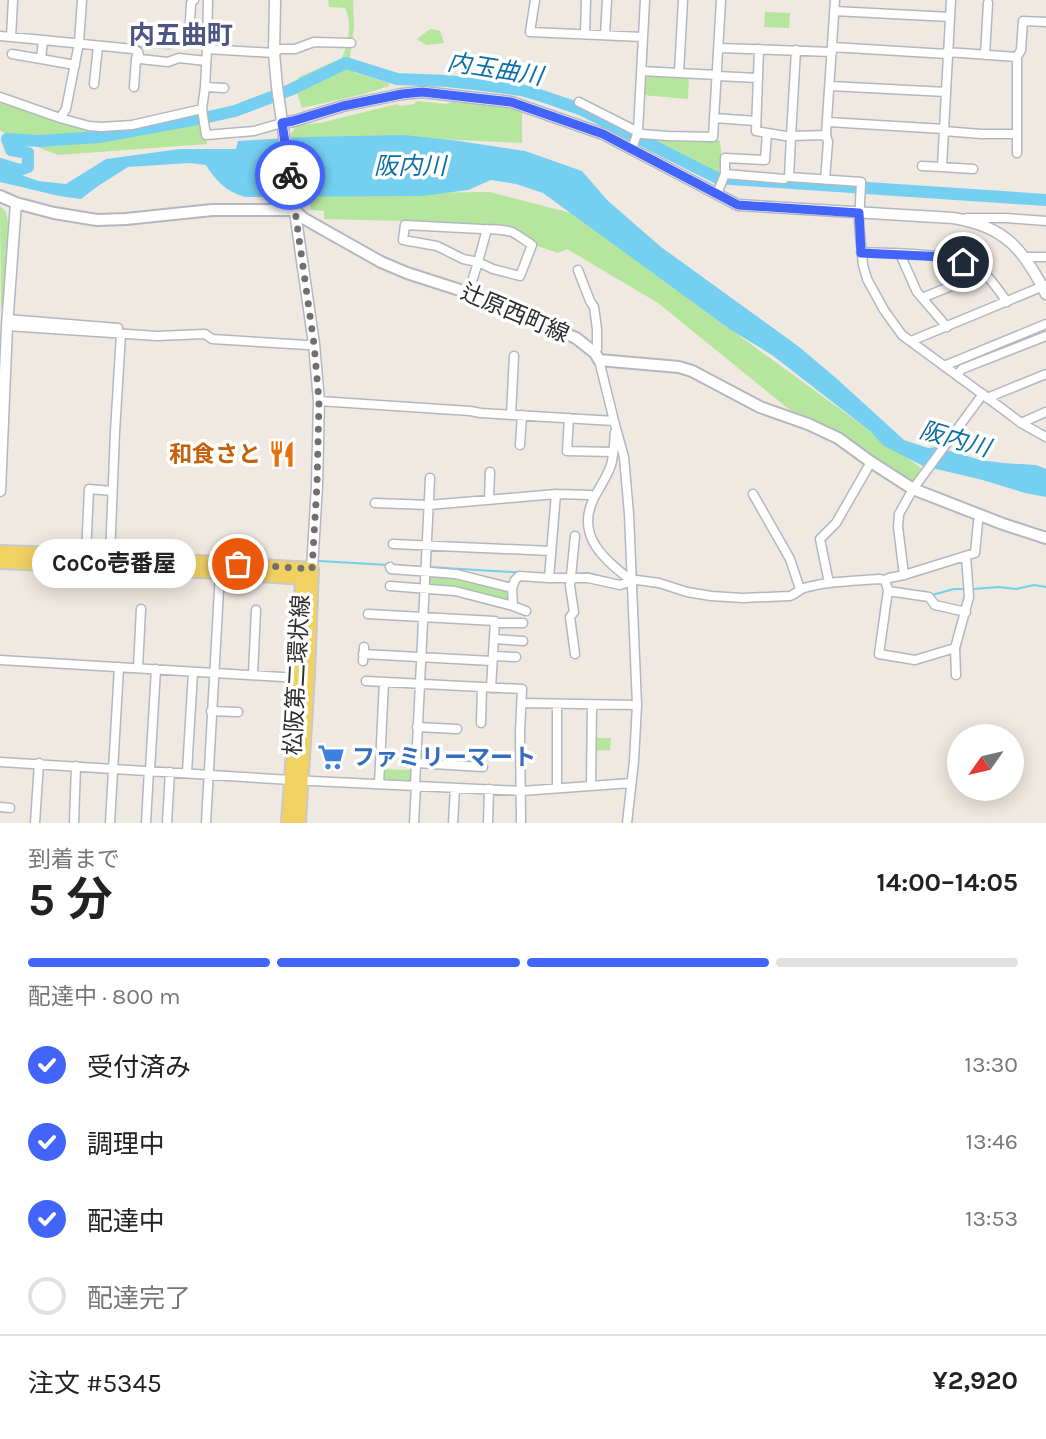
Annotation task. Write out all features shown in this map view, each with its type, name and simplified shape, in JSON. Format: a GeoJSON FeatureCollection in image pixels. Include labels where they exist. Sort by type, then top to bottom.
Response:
{"type":"FeatureCollection","features":[{"type":"Feature","properties":{"kind":"main road"},"geometry":{"type":"LineString","coordinates":[[0,196],[54,213],[97,220],[212,210],[294,209]]}},
{"type":"Feature","properties":{"kind":"main road","name":"辻原西町線"},"geometry":{"type":"LineString","coordinates":[[294,209],[303,218],[368,256],[407,273],[466,292],[576,338],[597,357],[692,371],[760,407],[838,438],[871,462],[917,485],[981,515],[1046,538]]}},
{"type":"Feature","properties":{"kind":"main road","name":"松阪第二環状線"},"geometry":{"type":"LineString","coordinates":[[0,552],[110,556],[307,574]]}},
{"type":"Feature","properties":{"kind":"main road","name":"松阪第二環状線"},"geometry":{"type":"LineString","coordinates":[[0,562],[307,574]]}},
{"type":"Feature","properties":{"kind":"main road","name":"松阪第二環状線"},"geometry":{"type":"LineString","coordinates":[[299,823],[296,780],[298,678],[307,574]]}},
{"type":"Feature","properties":{"kind":"main road","name":"松阪第二環状線"},"geometry":{"type":"LineString","coordinates":[[288,823],[296,780],[308,675],[307,574]]}},
{"type":"Feature","properties":{"kind":"street"},"geometry":{"type":"LineString","coordinates":[[10,37],[13,0]]}},
{"type":"Feature","properties":{"kind":"street"},"geometry":{"type":"LineString","coordinates":[[61,118],[79,44],[82,0]]}},
{"type":"Feature","properties":{"kind":"street"},"geometry":{"type":"LineString","coordinates":[[189,39],[191,4],[194,0]]}},
{"type":"Feature","properties":{"kind":"street"},"geometry":{"type":"LineString","coordinates":[[208,0],[203,115],[206,135],[254,131],[343,106],[422,92],[511,102],[603,134],[633,145],[738,205],[1046,221]]}},
{"type":"Feature","properties":{"kind":"street"},"geometry":{"type":"LineString","coordinates":[[275,0],[274,53],[277,87],[314,344],[319,401],[317,485],[307,574]]}},
{"type":"Feature","properties":{"kind":"street"},"geometry":{"type":"LineString","coordinates":[[535,0],[530,32],[643,37]]}},
{"type":"Feature","properties":{"kind":"street"},"geometry":{"type":"LineString","coordinates":[[585,34],[586,0]]}},
{"type":"Feature","properties":{"kind":"street"},"geometry":{"type":"LineString","coordinates":[[605,35],[607,0]]}},
{"type":"Feature","properties":{"kind":"street"},"geometry":{"type":"LineString","coordinates":[[633,145],[638,132],[645,0]]}},
{"type":"Feature","properties":{"kind":"street"},"geometry":{"type":"LineString","coordinates":[[679,73],[683,0]]}},
{"type":"Feature","properties":{"kind":"street"},"geometry":{"type":"LineString","coordinates":[[579,102],[642,134],[713,137],[721,0]]}},
{"type":"Feature","properties":{"kind":"street"},"geometry":{"type":"LineString","coordinates":[[825,180],[835,0]]}},
{"type":"Feature","properties":{"kind":"street"},"geometry":{"type":"LineString","coordinates":[[942,167],[951,0]]}},
{"type":"Feature","properties":{"kind":"street"},"geometry":{"type":"LineString","coordinates":[[985,55],[988,3]]}},
{"type":"Feature","properties":{"kind":"street"},"geometry":{"type":"LineString","coordinates":[[834,11],[950,18]]}},
{"type":"Feature","properties":{"kind":"street"},"geometry":{"type":"LineString","coordinates":[[1017,153],[1017,57],[1021,50],[1023,21],[1046,22]]}},
{"type":"Feature","properties":{"kind":"street"},"geometry":{"type":"LineString","coordinates":[[0,36],[133,49],[138,52],[140,59],[168,62],[179,58],[206,61]]}},
{"type":"Feature","properties":{"kind":"street"},"geometry":{"type":"LineString","coordinates":[[142,42],[169,44],[180,39],[189,39],[205,45],[274,53],[280,49],[295,49],[314,42],[351,43]]}},
{"type":"Feature","properties":{"kind":"street"},"geometry":{"type":"LineString","coordinates":[[41,59],[43,40]]}},
{"type":"Feature","properties":{"kind":"street"},"geometry":{"type":"LineString","coordinates":[[94,85],[98,46]]}},
{"type":"Feature","properties":{"kind":"street"},"geometry":{"type":"LineString","coordinates":[[719,48],[1017,57]]}},
{"type":"Feature","properties":{"kind":"street"},"geometry":{"type":"LineString","coordinates":[[759,49],[756,131],[785,136],[826,135]]}},
{"type":"Feature","properties":{"kind":"street"},"geometry":{"type":"LineString","coordinates":[[796,50],[789,177],[861,187],[861,253],[867,279],[898,331],[1021,423],[1046,437]]}},
{"type":"Feature","properties":{"kind":"street"},"geometry":{"type":"LineString","coordinates":[[134,87],[134,68],[138,52]]}},
{"type":"Feature","properties":{"kind":"street"},"geometry":{"type":"LineString","coordinates":[[12,54],[75,65]]}},
{"type":"Feature","properties":{"kind":"street"},"geometry":{"type":"LineString","coordinates":[[641,71],[758,78]]}},
{"type":"Feature","properties":{"kind":"street"},"geometry":{"type":"LineString","coordinates":[[830,86],[946,92]]}},
{"type":"Feature","properties":{"kind":"street"},"geometry":{"type":"LineString","coordinates":[[205,87],[224,88]]}},
{"type":"Feature","properties":{"kind":"street"},"geometry":{"type":"LineString","coordinates":[[0,97],[89,126],[132,125],[203,115]]}},
{"type":"Feature","properties":{"kind":"street"},"geometry":{"type":"LineString","coordinates":[[714,118],[756,121]]}},
{"type":"Feature","properties":{"kind":"street"},"geometry":{"type":"LineString","coordinates":[[828,122],[981,134],[1017,134]]}},
{"type":"Feature","properties":{"kind":"street"},"geometry":{"type":"LineString","coordinates":[[718,194],[724,177],[725,158],[765,160],[767,133]]}},
{"type":"Feature","properties":{"kind":"street"},"geometry":{"type":"LineString","coordinates":[[922,166],[972,169]]}},
{"type":"Feature","properties":{"kind":"street"},"geometry":{"type":"LineString","coordinates":[[724,177],[784,179]]}},
{"type":"Feature","properties":{"kind":"street"},"geometry":{"type":"LineString","coordinates":[[0,491],[7,323],[16,202]]}},
{"type":"Feature","properties":{"kind":"street"},"geometry":{"type":"LineString","coordinates":[[911,341],[1045,289],[1025,257],[1000,233],[976,222],[953,218]]}},
{"type":"Feature","properties":{"kind":"street"},"geometry":{"type":"LineString","coordinates":[[1000,233],[1006,218]]}},
{"type":"Feature","properties":{"kind":"street"},"geometry":{"type":"LineString","coordinates":[[405,225],[510,232],[532,245],[520,276],[478,262],[463,259],[437,246],[404,240],[405,225]]}},
{"type":"Feature","properties":{"kind":"street"},"geometry":{"type":"LineString","coordinates":[[466,292],[470,288],[488,229]]}},
{"type":"Feature","properties":{"kind":"street"},"geometry":{"type":"LineString","coordinates":[[861,253],[954,259],[983,274],[1007,302]]}},
{"type":"Feature","properties":{"kind":"street"},"geometry":{"type":"LineString","coordinates":[[900,254],[913,285],[947,327]]}},
{"type":"Feature","properties":{"kind":"street"},"geometry":{"type":"LineString","coordinates":[[1025,257],[1046,257]]}},
{"type":"Feature","properties":{"kind":"street"},"geometry":{"type":"LineString","coordinates":[[578,270],[594,307],[597,357],[624,457],[637,705],[627,823]]}},
{"type":"Feature","properties":{"kind":"street"},"geometry":{"type":"LineString","coordinates":[[922,298],[983,274]]}},
{"type":"Feature","properties":{"kind":"street"},"geometry":{"type":"LineString","coordinates":[[7,323],[177,337],[205,334],[212,339],[314,344]]}},
{"type":"Feature","properties":{"kind":"street"},"geometry":{"type":"LineString","coordinates":[[944,366],[1046,324]]}},
{"type":"Feature","properties":{"kind":"street"},"geometry":{"type":"LineString","coordinates":[[110,556],[119,331]]}},
{"type":"Feature","properties":{"kind":"street"},"geometry":{"type":"LineString","coordinates":[[957,375],[962,369],[1046,336]]}},
{"type":"Feature","properties":{"kind":"street"},"geometry":{"type":"LineString","coordinates":[[511,415],[514,356]]}},
{"type":"Feature","properties":{"kind":"street"},"geometry":{"type":"LineString","coordinates":[[904,575],[899,514],[917,485],[985,396],[1046,374]]}},
{"type":"Feature","properties":{"kind":"street"},"geometry":{"type":"LineString","coordinates":[[319,401],[569,418],[615,424]]}},
{"type":"Feature","properties":{"kind":"street"},"geometry":{"type":"LineString","coordinates":[[1021,423],[1046,412]]}},
{"type":"Feature","properties":{"kind":"street"},"geometry":{"type":"LineString","coordinates":[[520,445],[522,415]]}},
{"type":"Feature","properties":{"kind":"street"},"geometry":{"type":"LineString","coordinates":[[569,418],[567,451],[613,452]]}},
{"type":"Feature","properties":{"kind":"street"},"geometry":{"type":"LineString","coordinates":[[615,424],[612,465],[593,500],[588,514],[588,528],[594,544],[631,582]]}},
{"type":"Feature","properties":{"kind":"street"},"geometry":{"type":"LineString","coordinates":[[829,583],[820,539],[836,523],[871,462]]}},
{"type":"Feature","properties":{"kind":"street"},"geometry":{"type":"LineString","coordinates":[[489,499],[490,472]]}},
{"type":"Feature","properties":{"kind":"street"},"geometry":{"type":"LineString","coordinates":[[414,823],[430,478]]}},
{"type":"Feature","properties":{"kind":"street"},"geometry":{"type":"LineString","coordinates":[[86,555],[89,489],[112,491]]}},
{"type":"Feature","properties":{"kind":"street"},"geometry":{"type":"LineString","coordinates":[[549,574],[556,494]]}},
{"type":"Feature","properties":{"kind":"street"},"geometry":{"type":"LineString","coordinates":[[375,503],[429,505],[556,494],[590,495]]}},
{"type":"Feature","properties":{"kind":"street"},"geometry":{"type":"LineString","coordinates":[[753,494],[787,554],[800,589]]}},
{"type":"Feature","properties":{"kind":"street"},"geometry":{"type":"LineString","coordinates":[[955,648],[915,660],[879,654],[887,587],[889,578],[975,553],[981,515]]}},
{"type":"Feature","properties":{"kind":"street"},"geometry":{"type":"LineString","coordinates":[[575,536],[570,586],[574,612],[570,617],[575,654]]}},
{"type":"Feature","properties":{"kind":"street"},"geometry":{"type":"LineString","coordinates":[[393,544],[551,551]]}},
{"type":"Feature","properties":{"kind":"street"},"geometry":{"type":"LineString","coordinates":[[956,675],[955,648],[969,597],[966,556]]}},
{"type":"Feature","properties":{"kind":"street"},"geometry":{"type":"LineString","coordinates":[[390,567],[425,568],[512,588]]}},
{"type":"Feature","properties":{"kind":"street"},"geometry":{"type":"LineString","coordinates":[[206,823],[220,572]]}},
{"type":"Feature","properties":{"kind":"street"},"geometry":{"type":"LineString","coordinates":[[513,606],[512,588],[519,576],[572,574],[615,585],[631,582],[659,583],[687,592],[732,597],[790,596],[800,589],[829,583],[887,587],[904,595],[929,597],[935,605],[966,612]]}},
{"type":"Feature","properties":{"kind":"street"},"geometry":{"type":"LineString","coordinates":[[390,586],[462,593],[526,611]]}},
{"type":"Feature","properties":{"kind":"street"},"geometry":{"type":"LineString","coordinates":[[138,668],[141,609]]}},
{"type":"Feature","properties":{"kind":"street"},"geometry":{"type":"LineString","coordinates":[[253,674],[256,610]]}},
{"type":"Feature","properties":{"kind":"street"},"geometry":{"type":"LineString","coordinates":[[368,614],[523,624]]}},
{"type":"Feature","properties":{"kind":"street"},"geometry":{"type":"LineString","coordinates":[[481,723],[493,659],[495,623]]}},
{"type":"Feature","properties":{"kind":"street"},"geometry":{"type":"LineString","coordinates":[[494,639],[523,640]]}},
{"type":"Feature","properties":{"kind":"street"},"geometry":{"type":"LineString","coordinates":[[363,654],[493,659],[516,657]]}},
{"type":"Feature","properties":{"kind":"street"},"geometry":{"type":"LineString","coordinates":[[0,660],[298,678]]}},
{"type":"Feature","properties":{"kind":"street"},"geometry":{"type":"LineString","coordinates":[[110,823],[119,667]]}},
{"type":"Feature","properties":{"kind":"street"},"geometry":{"type":"LineString","coordinates":[[146,823],[156,669]]}},
{"type":"Feature","properties":{"kind":"street"},"geometry":{"type":"LineString","coordinates":[[187,772],[193,672]]}},
{"type":"Feature","properties":{"kind":"street"},"geometry":{"type":"LineString","coordinates":[[366,681],[522,689],[521,823]]}},
{"type":"Feature","properties":{"kind":"street"},"geometry":{"type":"LineString","coordinates":[[379,784],[384,682]]}},
{"type":"Feature","properties":{"kind":"street"},"geometry":{"type":"LineString","coordinates":[[522,703],[637,705]]}},
{"type":"Feature","properties":{"kind":"street"},"geometry":{"type":"LineString","coordinates":[[557,704],[557,788]]}},
{"type":"Feature","properties":{"kind":"street"},"geometry":{"type":"LineString","coordinates":[[592,705],[592,786]]}},
{"type":"Feature","properties":{"kind":"street"},"geometry":{"type":"LineString","coordinates":[[211,711],[238,712]]}},
{"type":"Feature","properties":{"kind":"street"},"geometry":{"type":"LineString","coordinates":[[417,727],[457,729]]}},
{"type":"Feature","properties":{"kind":"street"},"geometry":{"type":"LineString","coordinates":[[0,762],[522,791],[631,783]]}},
{"type":"Feature","properties":{"kind":"street"},"geometry":{"type":"LineString","coordinates":[[416,763],[483,767]]}},
{"type":"Feature","properties":{"kind":"street"},"geometry":{"type":"LineString","coordinates":[[35,823],[39,764]]}},
{"type":"Feature","properties":{"kind":"street"},"geometry":{"type":"LineString","coordinates":[[74,823],[76,766]]}},
{"type":"Feature","properties":{"kind":"street"},"geometry":{"type":"LineString","coordinates":[[167,823],[170,772]]}},
{"type":"Feature","properties":{"kind":"street"},"geometry":{"type":"LineString","coordinates":[[453,823],[455,788]]}},
{"type":"Feature","properties":{"kind":"street"},"geometry":{"type":"LineString","coordinates":[[488,823],[489,789]]}},
{"type":"Feature","properties":{"kind":"street"},"geometry":{"type":"LineString","coordinates":[[0,807],[10,808]]}},
{"type":"Feature","properties":{"kind":"green space"},"geometry":{"type":"Polygon","coordinates":[[[328,0],[353,0],[354,27],[349,64],[353,72],[389,83],[389,86],[302,108],[297,93],[287,93],[285,87],[296,84],[299,77],[342,58],[348,40],[349,20],[345,8],[329,7],[328,0]]]}},
{"type":"Feature","properties":{"kind":"green space"},"geometry":{"type":"Polygon","coordinates":[[[765,12],[790,13],[789,28],[764,27],[765,12]]]}},
{"type":"Feature","properties":{"kind":"green space"},"geometry":{"type":"Polygon","coordinates":[[[430,29],[440,31],[444,43],[426,45],[417,39],[430,29]]]}},
{"type":"Feature","properties":{"kind":"green space"},"geometry":{"type":"Polygon","coordinates":[[[646,73],[689,76],[688,99],[642,95],[643,76],[646,73]]]}},
{"type":"Feature","properties":{"kind":"green space"},"geometry":{"type":"Polygon","coordinates":[[[0,99],[88,128],[198,113],[207,144],[58,155],[0,130],[0,99]]]}},
{"type":"Feature","properties":{"kind":"green space"},"geometry":{"type":"Polygon","coordinates":[[[417,101],[522,109],[522,143],[398,137],[292,140],[291,133],[298,125],[320,123],[397,104],[414,104],[417,101]]]}},
{"type":"Feature","properties":{"kind":"green space"},"geometry":{"type":"Polygon","coordinates":[[[642,136],[720,141],[722,162],[718,182],[715,183],[640,142],[642,136]]]}},
{"type":"Feature","properties":{"kind":"green space"},"geometry":{"type":"Polygon","coordinates":[[[490,192],[571,213],[925,471],[913,483],[825,428],[790,410],[658,303],[567,249],[558,253],[520,236],[475,226],[324,219],[324,211],[311,210],[310,205],[302,204],[300,194],[490,192]]]}},
{"type":"Feature","properties":{"kind":"green space"},"geometry":{"type":"Polygon","coordinates":[[[0,206],[6,212],[9,226],[4,307],[1,308],[0,206]]]}},
{"type":"Feature","properties":{"kind":"green space"},"geometry":{"type":"Polygon","coordinates":[[[427,574],[465,579],[508,590],[508,604],[427,587],[427,574]]]}},
{"type":"Feature","properties":{"kind":"green space"},"geometry":{"type":"Polygon","coordinates":[[[594,738],[611,738],[610,750],[594,751],[594,738]]]}},
{"type":"Feature","properties":{"kind":"green space"},"geometry":{"type":"Polygon","coordinates":[[[382,769],[412,770],[412,781],[382,780],[382,769]]]}},
{"type":"Feature","properties":{"kind":"water","name":"阪内川"},"geometry":{"type":"Polygon","coordinates":[[[404,135],[525,151],[582,171],[607,200],[661,247],[798,346],[904,440],[980,460],[1036,465],[1046,469],[1046,497],[923,466],[884,446],[870,431],[772,355],[731,330],[543,193],[516,184],[491,180],[468,190],[422,196],[246,197],[222,185],[206,165],[189,163],[128,167],[81,199],[0,182],[0,167],[38,181],[66,184],[106,159],[180,149],[236,149],[238,141],[404,135]]]}},
{"type":"Feature","properties":{"kind":"waterway","name":"内玉曲川"},"geometry":{"type":"LineString","coordinates":[[0,164],[20,170],[28,167],[28,153],[11,150],[7,139],[39,141],[99,137],[235,111],[290,90],[346,63],[397,79],[475,84],[539,95],[580,109],[717,178],[1046,200]]}},
{"type":"Feature","properties":{"kind":"waterway"},"geometry":{"type":"LineString","coordinates":[[319,561],[388,565]]}},
{"type":"Feature","properties":{"kind":"waterway"},"geometry":{"type":"LineString","coordinates":[[394,565],[423,567]]}},
{"type":"Feature","properties":{"kind":"waterway"},"geometry":{"type":"LineString","coordinates":[[429,567],[545,574]]}},
{"type":"Feature","properties":{"kind":"waterway"},"geometry":{"type":"LineString","coordinates":[[575,574],[588,573],[608,578]]}},
{"type":"Feature","properties":{"kind":"waterway"},"geometry":{"type":"LineString","coordinates":[[554,574],[566,574]]}},
{"type":"Feature","properties":{"kind":"waterway"},"geometry":{"type":"LineString","coordinates":[[640,584],[662,588]]}},
{"type":"Feature","properties":{"kind":"waterway"},"geometry":{"type":"LineString","coordinates":[[973,589],[1016,589],[1034,585],[1046,587]]}},
{"type":"Feature","properties":{"kind":"waterway"},"geometry":{"type":"LineString","coordinates":[[932,595],[964,589]]}},
{"type":"Feature","properties":{"kind":"waterway"},"geometry":{"type":"LineString","coordinates":[[667,590],[679,593]]}},
{"type":"Feature","properties":{"kind":"way so far"},"geometry":{"type":"LineString","coordinates":[[238,564],[312,569],[319,401],[314,344],[290,175]]}},
{"type":"Feature","properties":{"kind":"place","name":"和食さと"},"geometry":{"type":"Point","coordinates":[282,454]}},
{"type":"Feature","properties":{"kind":"place","name":"CoCo壱番屋"},"geometry":{"type":"Point","coordinates":[238,564]}},
{"type":"Feature","properties":{"kind":"place","name":"ファミリーマート"},"geometry":{"type":"Point","coordinates":[331,757]}},
{"type":"Feature","properties":{"kind":"district","name":"内五曲町"},"geometry":{"type":"Point","coordinates":[181,35]}},
{"type":"Feature","properties":{"kind":"route"},"geometry":{"type":"LineString","coordinates":[[290,175],[282,123],[343,106],[422,92],[511,102],[603,134],[738,205],[859,213],[861,253],[946,257],[963,262]]}}]}
